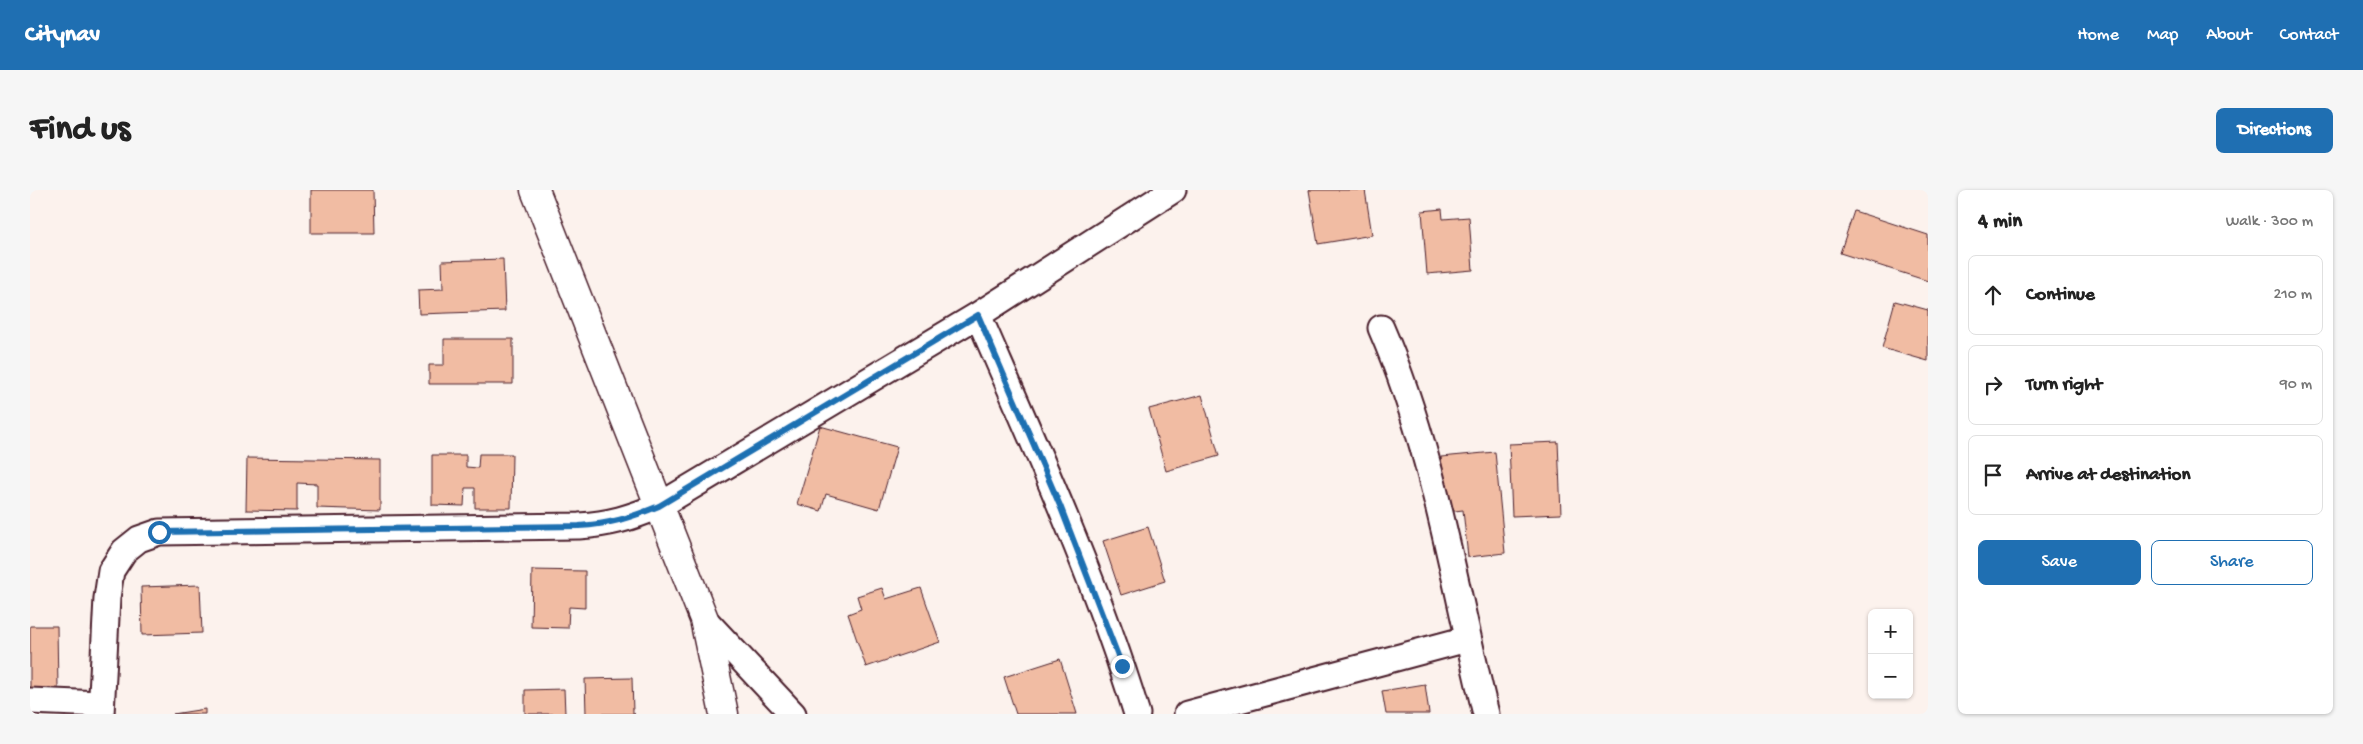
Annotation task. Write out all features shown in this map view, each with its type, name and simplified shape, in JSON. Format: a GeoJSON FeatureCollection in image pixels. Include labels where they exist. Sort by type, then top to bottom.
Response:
{"type":"FeatureCollection","features":[{"type":"Feature","properties":{"kind":"street"},"geometry":{"type":"LineString","coordinates":[[535,190],[704,619],[724,714]]}},
{"type":"Feature","properties":{"kind":"street"},"geometry":{"type":"LineString","coordinates":[[30,701],[101,709],[107,598],[111,571],[124,551],[145,537],[159,532],[604,524],[627,520],[659,506],[978,315],[1173,190]]}},
{"type":"Feature","properties":{"kind":"street"},"geometry":{"type":"LineString","coordinates":[[978,315],[1061,508],[1122,666],[1137,714]]}},
{"type":"Feature","properties":{"kind":"street"},"geometry":{"type":"LineString","coordinates":[[1381,328],[1395,360],[1418,432],[1439,511],[1467,639],[1486,714]]}},
{"type":"Feature","properties":{"kind":"street"},"geometry":{"type":"LineString","coordinates":[[704,619],[793,714]]}},
{"type":"Feature","properties":{"kind":"street"},"geometry":{"type":"LineString","coordinates":[[1187,714],[1467,639]]}},
{"type":"Feature","properties":{"kind":"building"},"geometry":{"type":"Polygon","coordinates":[[[311,190],[373,190],[374,233],[311,233],[311,190]]]}},
{"type":"Feature","properties":{"kind":"building"},"geometry":{"type":"Polygon","coordinates":[[[1309,190],[1365,190],[1372,235],[1318,244],[1309,190]]]}},
{"type":"Feature","properties":{"kind":"building"},"geometry":{"type":"Polygon","coordinates":[[[1442,209],[1443,219],[1469,217],[1473,270],[1427,274],[1422,211],[1442,209]]]}},
{"type":"Feature","properties":{"kind":"building"},"geometry":{"type":"Polygon","coordinates":[[[1854,211],[1928,235],[1928,281],[1840,253],[1854,211]]]}},
{"type":"Feature","properties":{"kind":"building"},"geometry":{"type":"Polygon","coordinates":[[[503,259],[505,311],[419,314],[418,290],[443,289],[442,261],[503,259]]]}},
{"type":"Feature","properties":{"kind":"building"},"geometry":{"type":"Polygon","coordinates":[[[1895,301],[1928,310],[1928,361],[1882,348],[1895,301]]]}},
{"type":"Feature","properties":{"kind":"building"},"geometry":{"type":"Polygon","coordinates":[[[444,339],[513,339],[513,384],[429,384],[429,365],[444,365],[444,339]]]}},
{"type":"Feature","properties":{"kind":"building"},"geometry":{"type":"Polygon","coordinates":[[[1202,395],[1219,456],[1166,471],[1149,409],[1202,395]]]}},
{"type":"Feature","properties":{"kind":"building"},"geometry":{"type":"Polygon","coordinates":[[[820,426],[897,447],[879,509],[826,494],[821,511],[797,504],[820,426]]]}},
{"type":"Feature","properties":{"kind":"building"},"geometry":{"type":"Polygon","coordinates":[[[1558,442],[1561,514],[1512,516],[1509,444],[1558,442]]]}},
{"type":"Feature","properties":{"kind":"building"},"geometry":{"type":"Polygon","coordinates":[[[1495,452],[1505,553],[1468,557],[1463,510],[1446,512],[1441,457],[1495,452]]]}},
{"type":"Feature","properties":{"kind":"building"},"geometry":{"type":"Polygon","coordinates":[[[479,454],[512,454],[511,508],[475,508],[475,488],[465,488],[464,506],[432,505],[432,455],[466,455],[466,467],[478,468],[479,454]]]}},
{"type":"Feature","properties":{"kind":"building"},"geometry":{"type":"Polygon","coordinates":[[[247,458],[380,460],[380,510],[317,508],[317,484],[297,483],[297,511],[246,510],[247,458]]]}},
{"type":"Feature","properties":{"kind":"building"},"geometry":{"type":"Polygon","coordinates":[[[1148,527],[1165,581],[1121,595],[1103,541],[1148,527]]]}},
{"type":"Feature","properties":{"kind":"building"},"geometry":{"type":"Polygon","coordinates":[[[532,570],[585,571],[585,608],[569,607],[568,628],[531,627],[532,570]]]}},
{"type":"Feature","properties":{"kind":"building"},"geometry":{"type":"Polygon","coordinates":[[[200,585],[202,633],[142,635],[141,587],[200,585]]]}},
{"type":"Feature","properties":{"kind":"building"},"geometry":{"type":"Polygon","coordinates":[[[882,588],[886,599],[921,588],[940,642],[866,667],[848,614],[861,609],[857,596],[882,588]]]}},
{"type":"Feature","properties":{"kind":"building"},"geometry":{"type":"Polygon","coordinates":[[[30,626],[57,626],[58,689],[30,689],[30,626]]]}},
{"type":"Feature","properties":{"kind":"building"},"geometry":{"type":"Polygon","coordinates":[[[1060,659],[1077,714],[1016,714],[1004,677],[1060,659]]]}},
{"type":"Feature","properties":{"kind":"building"},"geometry":{"type":"Polygon","coordinates":[[[632,678],[633,713],[635,714],[586,714],[585,679],[632,678]]]}},
{"type":"Feature","properties":{"kind":"building"},"geometry":{"type":"Polygon","coordinates":[[[1425,684],[1429,714],[1386,714],[1382,691],[1425,684]]]}},
{"type":"Feature","properties":{"kind":"building"},"geometry":{"type":"Polygon","coordinates":[[[564,689],[565,714],[525,714],[525,690],[564,689]]]}},
{"type":"Feature","properties":{"kind":"building"},"geometry":{"type":"Polygon","coordinates":[[[205,709],[205,714],[173,714],[205,709]]]}},
{"type":"Feature","properties":{"kind":"route"},"geometry":{"type":"LineString","coordinates":[[159,532],[579,526],[627,520],[659,506],[978,315],[1061,508],[1122,666]]}}]}
